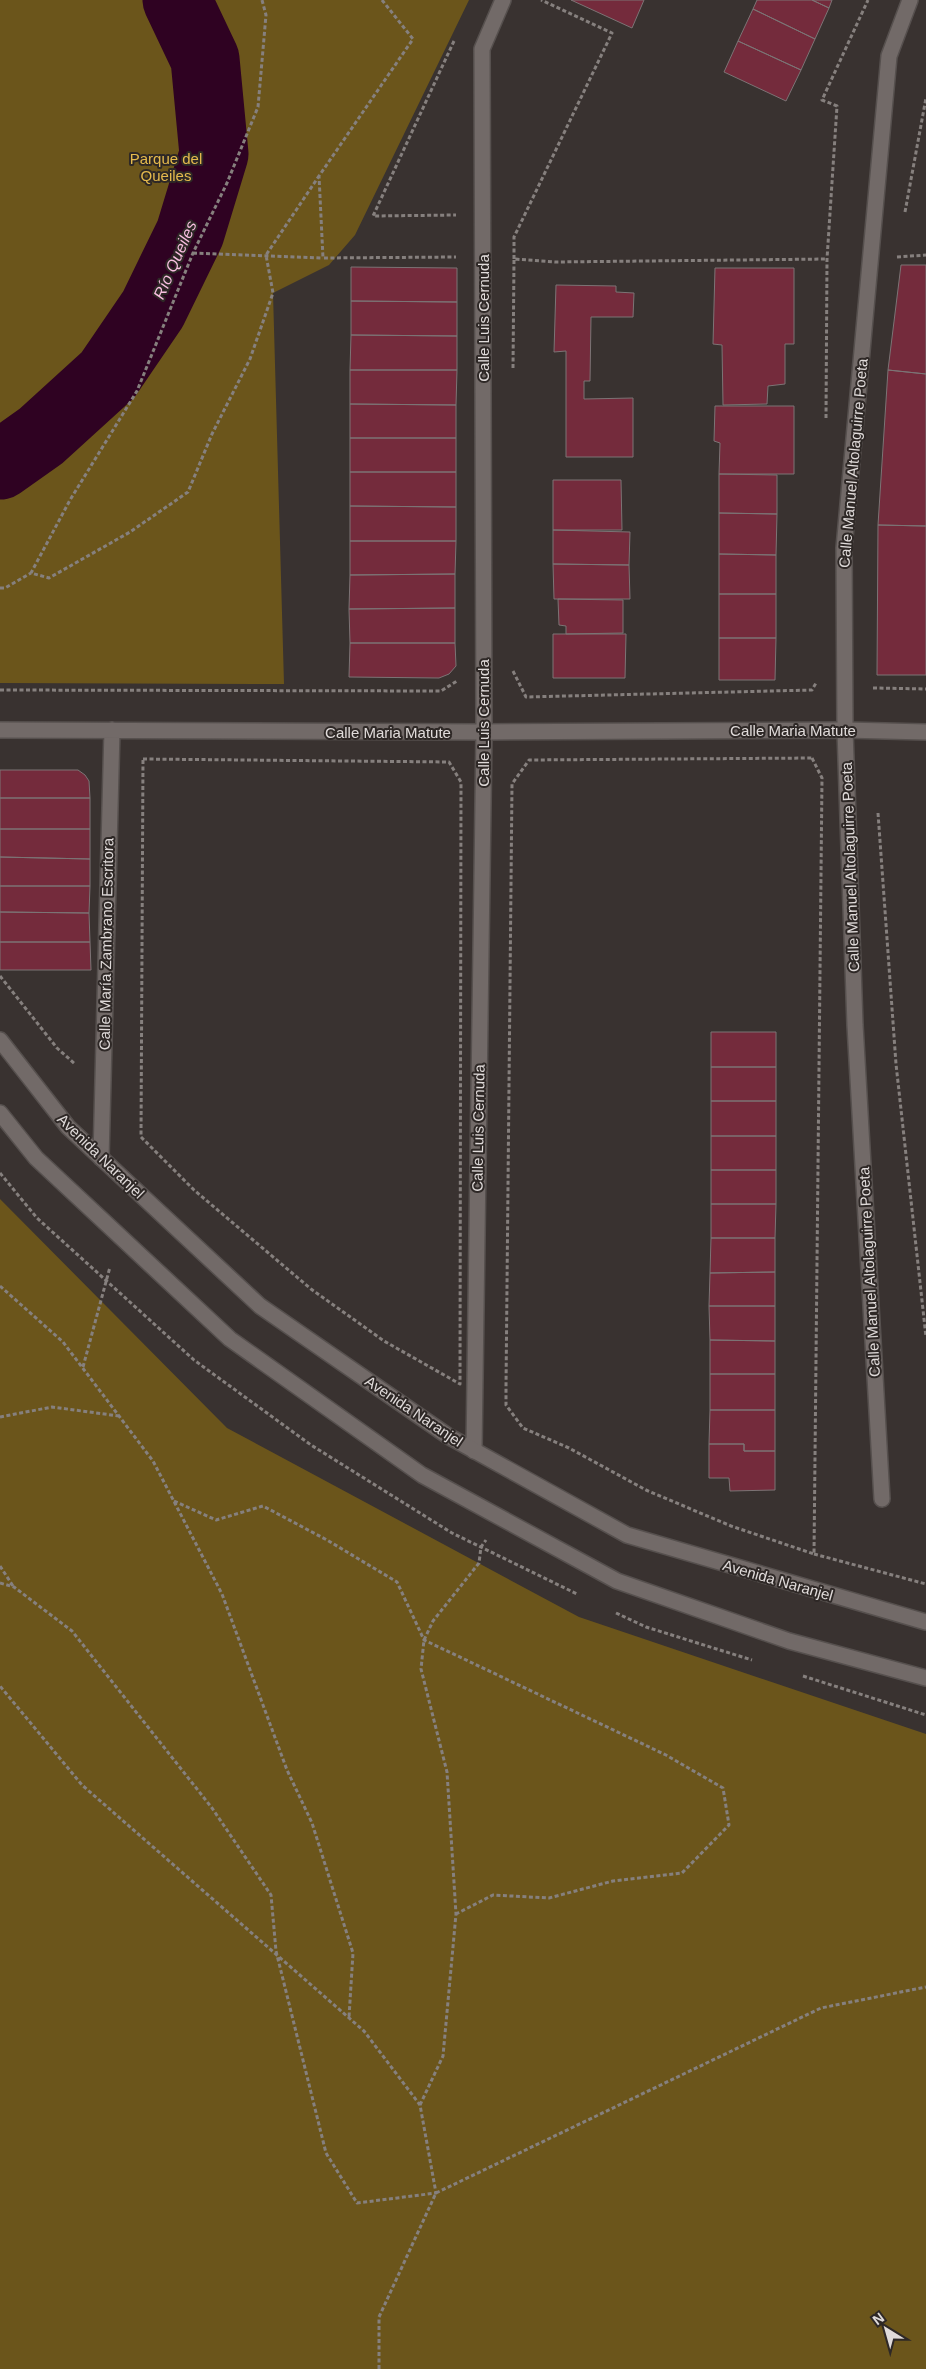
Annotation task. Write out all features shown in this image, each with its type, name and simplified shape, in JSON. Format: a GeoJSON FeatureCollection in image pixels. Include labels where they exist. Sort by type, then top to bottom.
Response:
{"type":"FeatureCollection","features":[{"type":"Feature","properties":{"kind":"street","name":"Calle Luis Cernuda"},"geometry":{"type":"LineString","coordinates":[[474,1450],[484,732],[482,48],[503,0]]}},
{"type":"Feature","properties":{"kind":"street","name":"Calle Manuel Altolaguirre Poeta"},"geometry":{"type":"LineString","coordinates":[[882,1499],[855,1025],[844,730],[844,548],[889,56],[910,0]]}},
{"type":"Feature","properties":{"kind":"street","name":"Calle Maria Matute"},"geometry":{"type":"LineString","coordinates":[[0,730],[484,732],[844,730],[926,732]]}},
{"type":"Feature","properties":{"kind":"street","name":"Calle María Zambrano Escritora"},"geometry":{"type":"LineString","coordinates":[[101,1158],[112,730]]}},
{"type":"Feature","properties":{"kind":"street","name":"Avenida Naranjel"},"geometry":{"type":"LineString","coordinates":[[0,1040],[68,1127],[260,1306],[448,1436],[627,1535],[926,1622]]}},
{"type":"Feature","properties":{"kind":"street"},"geometry":{"type":"LineString","coordinates":[[0,1113],[36,1158],[230,1339],[422,1475],[617,1581],[789,1641],[926,1678]]}},
{"type":"Feature","properties":{"kind":"path"},"geometry":{"type":"LineString","coordinates":[[0,588],[5,588],[30,572],[70,500],[137,391],[193,253],[227,183],[258,107],[266,15],[262,0]]}},
{"type":"Feature","properties":{"kind":"path"},"geometry":{"type":"LineString","coordinates":[[30,572],[49,578],[130,532],[188,492],[212,434],[250,359],[273,292],[266,255],[412,39],[382,0]]}},
{"type":"Feature","properties":{"kind":"path"},"geometry":{"type":"LineString","coordinates":[[513,378],[514,237],[612,33],[541,0]]}},
{"type":"Feature","properties":{"kind":"path"},"geometry":{"type":"LineString","coordinates":[[826,419],[827,260],[837,106],[822,100],[868,0]]}},
{"type":"Feature","properties":{"kind":"path"},"geometry":{"type":"LineString","coordinates":[[456,36],[373,216],[462,214]]}},
{"type":"Feature","properties":{"kind":"path"},"geometry":{"type":"LineString","coordinates":[[319,176],[323,258]]}},
{"type":"Feature","properties":{"kind":"path"},"geometry":{"type":"LineString","coordinates":[[193,253],[323,258],[462,257]]}},
{"type":"Feature","properties":{"kind":"path"},"geometry":{"type":"LineString","coordinates":[[897,258],[926,255]]}},
{"type":"Feature","properties":{"kind":"path"},"geometry":{"type":"LineString","coordinates":[[514,259],[556,262],[827,260]]}},
{"type":"Feature","properties":{"kind":"path"},"geometry":{"type":"LineString","coordinates":[[510,666],[526,697],[812,690],[820,676]]}},
{"type":"Feature","properties":{"kind":"path"},"geometry":{"type":"LineString","coordinates":[[0,690],[441,691],[464,677]]}},
{"type":"Feature","properties":{"kind":"path"},"geometry":{"type":"LineString","coordinates":[[870,688],[926,689]]}},
{"type":"Feature","properties":{"kind":"path"},"geometry":{"type":"LineString","coordinates":[[814,1554],[822,778],[812,758],[529,760],[512,784],[506,1405],[523,1428],[569,1448],[646,1490],[731,1526],[814,1554],[926,1584]]}},
{"type":"Feature","properties":{"kind":"path"},"geometry":{"type":"LineString","coordinates":[[143,759],[448,762],[461,782],[460,1384],[384,1341],[311,1288],[194,1190],[141,1136],[142,1102],[143,759]]}},
{"type":"Feature","properties":{"kind":"path"},"geometry":{"type":"LineString","coordinates":[[878,809],[896,1064],[926,1337]]}},
{"type":"Feature","properties":{"kind":"path"},"geometry":{"type":"LineString","coordinates":[[0,976],[57,1048],[75,1064],[82,1061]]}},
{"type":"Feature","properties":{"kind":"path"},"geometry":{"type":"LineString","coordinates":[[82,1368],[110,1268]]}},
{"type":"Feature","properties":{"kind":"path"},"geometry":{"type":"LineString","coordinates":[[0,1286],[63,1342],[153,1460],[222,1594],[287,1770],[312,1823],[353,1953],[349,2017]]}},
{"type":"Feature","properties":{"kind":"path"},"geometry":{"type":"LineString","coordinates":[[0,1417],[52,1406],[119,1416]]}},
{"type":"Feature","properties":{"kind":"path"},"geometry":{"type":"LineString","coordinates":[[174,1502],[216,1520],[263,1506],[327,1540],[397,1582],[424,1640],[666,1755],[723,1788],[728,1825],[682,1873],[613,1881],[549,1898],[493,1895],[456,1914]]}},
{"type":"Feature","properties":{"kind":"path"},"geometry":{"type":"LineString","coordinates":[[420,2105],[443,2056],[456,1914],[448,1772],[421,1669],[424,1640],[433,1621],[479,1563],[482,1547],[488,1538]]}},
{"type":"Feature","properties":{"kind":"path"},"geometry":{"type":"LineString","coordinates":[[0,1566],[14,1587],[72,1631],[212,1808],[271,1895],[276,1951],[326,2154],[358,2203],[436,2193],[821,2008],[926,1987]]}},
{"type":"Feature","properties":{"kind":"path"},"geometry":{"type":"LineString","coordinates":[[0,1583],[14,1587]]}},
{"type":"Feature","properties":{"kind":"path"},"geometry":{"type":"LineString","coordinates":[[0,1686],[82,1784],[276,1951],[364,2030],[420,2105],[436,2193],[379,2317],[379,2369]]}},
{"type":"Feature","properties":{"kind":"green space","name":"Parque del Queiles"},"geometry":{"type":"Polygon","coordinates":[[[0,0],[469,0],[355,235],[329,265],[273,293],[284,684],[0,683],[0,0]]]}},
{"type":"Feature","properties":{"kind":"green space"},"geometry":{"type":"Polygon","coordinates":[[[0,1199],[227,1428],[579,1617],[926,1734],[926,2369],[0,2369],[0,1199]]]}},
{"type":"Feature","properties":{"kind":"building"},"geometry":{"type":"Polygon","coordinates":[[[571,0],[644,0],[632,28],[571,0]]]}},
{"type":"Feature","properties":{"kind":"building"},"geometry":{"type":"Polygon","coordinates":[[[757,0],[812,0],[829,8],[815,39],[753,9],[757,0]]]}},
{"type":"Feature","properties":{"kind":"building"},"geometry":{"type":"Polygon","coordinates":[[[812,0],[832,0],[829,8],[812,0]]]}},
{"type":"Feature","properties":{"kind":"building"},"geometry":{"type":"Polygon","coordinates":[[[753,9],[815,39],[801,70],[738,41],[753,9]]]}},
{"type":"Feature","properties":{"kind":"building"},"geometry":{"type":"Polygon","coordinates":[[[738,41],[801,70],[786,101],[724,72],[738,41]]]}},
{"type":"Feature","properties":{"kind":"building"},"geometry":{"type":"Polygon","coordinates":[[[901,265],[926,265],[926,374],[888,370],[901,265]]]}},
{"type":"Feature","properties":{"kind":"building"},"geometry":{"type":"Polygon","coordinates":[[[351,267],[457,268],[457,302],[351,301],[351,267]]]}},
{"type":"Feature","properties":{"kind":"building"},"geometry":{"type":"Polygon","coordinates":[[[715,268],[794,268],[794,344],[785,344],[785,384],[768,386],[767,404],[723,405],[722,345],[713,344],[715,268]]]}},
{"type":"Feature","properties":{"kind":"building"},"geometry":{"type":"Polygon","coordinates":[[[556,285],[616,286],[616,292],[634,293],[633,317],[591,317],[590,381],[584,381],[584,399],[633,398],[633,457],[566,457],[566,351],[554,352],[556,285]]]}},
{"type":"Feature","properties":{"kind":"building"},"geometry":{"type":"Polygon","coordinates":[[[351,301],[457,302],[457,336],[351,335],[351,301]]]}},
{"type":"Feature","properties":{"kind":"building"},"geometry":{"type":"Polygon","coordinates":[[[351,335],[457,336],[457,370],[350,370],[351,335]]]}},
{"type":"Feature","properties":{"kind":"building"},"geometry":{"type":"Polygon","coordinates":[[[350,370],[457,370],[456,405],[350,404],[350,370]]]}},
{"type":"Feature","properties":{"kind":"building"},"geometry":{"type":"Polygon","coordinates":[[[888,370],[926,374],[926,526],[878,525],[888,370]]]}},
{"type":"Feature","properties":{"kind":"building"},"geometry":{"type":"Polygon","coordinates":[[[350,404],[456,405],[456,438],[350,438],[350,404]]]}},
{"type":"Feature","properties":{"kind":"building"},"geometry":{"type":"Polygon","coordinates":[[[715,406],[794,406],[794,474],[719,474],[720,443],[714,441],[715,406]]]}},
{"type":"Feature","properties":{"kind":"building"},"geometry":{"type":"Polygon","coordinates":[[[350,438],[456,438],[456,472],[350,472],[350,438]]]}},
{"type":"Feature","properties":{"kind":"building"},"geometry":{"type":"Polygon","coordinates":[[[350,472],[456,472],[456,507],[350,506],[350,472]]]}},
{"type":"Feature","properties":{"kind":"building"},"geometry":{"type":"Polygon","coordinates":[[[719,474],[777,475],[777,514],[719,513],[719,474]]]}},
{"type":"Feature","properties":{"kind":"building"},"geometry":{"type":"Polygon","coordinates":[[[553,480],[621,480],[622,530],[553,530],[553,480]]]}},
{"type":"Feature","properties":{"kind":"building"},"geometry":{"type":"Polygon","coordinates":[[[350,506],[456,507],[456,541],[350,541],[350,506]]]}},
{"type":"Feature","properties":{"kind":"building"},"geometry":{"type":"Polygon","coordinates":[[[719,513],[777,514],[776,555],[719,554],[719,513]]]}},
{"type":"Feature","properties":{"kind":"building"},"geometry":{"type":"Polygon","coordinates":[[[878,525],[926,526],[926,675],[877,675],[878,525]]]}},
{"type":"Feature","properties":{"kind":"building"},"geometry":{"type":"Polygon","coordinates":[[[553,530],[630,532],[629,565],[553,564],[553,530]]]}},
{"type":"Feature","properties":{"kind":"building"},"geometry":{"type":"Polygon","coordinates":[[[350,541],[456,541],[455,574],[350,575],[350,541]]]}},
{"type":"Feature","properties":{"kind":"building"},"geometry":{"type":"Polygon","coordinates":[[[719,554],[776,555],[776,594],[719,594],[719,554]]]}},
{"type":"Feature","properties":{"kind":"building"},"geometry":{"type":"Polygon","coordinates":[[[553,564],[629,565],[630,599],[554,599],[553,564]]]}},
{"type":"Feature","properties":{"kind":"building"},"geometry":{"type":"Polygon","coordinates":[[[455,574],[455,608],[349,609],[350,575],[455,574]]]}},
{"type":"Feature","properties":{"kind":"building"},"geometry":{"type":"Polygon","coordinates":[[[719,594],[776,594],[776,638],[719,638],[719,594]]]}},
{"type":"Feature","properties":{"kind":"building"},"geometry":{"type":"Polygon","coordinates":[[[558,599],[623,600],[623,633],[566,634],[566,626],[559,625],[558,599]]]}},
{"type":"Feature","properties":{"kind":"building"},"geometry":{"type":"Polygon","coordinates":[[[455,608],[455,643],[350,643],[349,609],[455,608]]]}},
{"type":"Feature","properties":{"kind":"building"},"geometry":{"type":"Polygon","coordinates":[[[553,634],[626,634],[625,678],[553,678],[553,634]]]}},
{"type":"Feature","properties":{"kind":"building"},"geometry":{"type":"Polygon","coordinates":[[[719,638],[776,638],[775,680],[719,680],[719,638]]]}},
{"type":"Feature","properties":{"kind":"building"},"geometry":{"type":"Polygon","coordinates":[[[350,643],[455,643],[456,666],[449,674],[439,678],[349,677],[350,643]]]}},
{"type":"Feature","properties":{"kind":"building"},"geometry":{"type":"Polygon","coordinates":[[[0,770],[78,770],[89,781],[90,798],[0,798],[0,770]]]}},
{"type":"Feature","properties":{"kind":"building"},"geometry":{"type":"Polygon","coordinates":[[[0,798],[90,798],[90,829],[0,829],[0,798]]]}},
{"type":"Feature","properties":{"kind":"building"},"geometry":{"type":"Polygon","coordinates":[[[0,829],[90,829],[90,859],[0,857],[0,829]]]}},
{"type":"Feature","properties":{"kind":"building"},"geometry":{"type":"Polygon","coordinates":[[[0,857],[90,859],[90,886],[0,886],[0,857]]]}},
{"type":"Feature","properties":{"kind":"building"},"geometry":{"type":"Polygon","coordinates":[[[0,886],[90,886],[89,913],[0,912],[0,886]]]}},
{"type":"Feature","properties":{"kind":"building"},"geometry":{"type":"Polygon","coordinates":[[[0,912],[89,913],[90,942],[0,942],[0,912]]]}},
{"type":"Feature","properties":{"kind":"building"},"geometry":{"type":"Polygon","coordinates":[[[0,942],[90,942],[91,970],[0,970],[0,942]]]}},
{"type":"Feature","properties":{"kind":"building"},"geometry":{"type":"Polygon","coordinates":[[[711,1032],[776,1032],[776,1067],[711,1067],[711,1032]]]}},
{"type":"Feature","properties":{"kind":"building"},"geometry":{"type":"Polygon","coordinates":[[[711,1067],[776,1067],[776,1101],[711,1101],[711,1067]]]}},
{"type":"Feature","properties":{"kind":"building"},"geometry":{"type":"Polygon","coordinates":[[[711,1101],[776,1101],[776,1136],[711,1136],[711,1101]]]}},
{"type":"Feature","properties":{"kind":"building"},"geometry":{"type":"Polygon","coordinates":[[[711,1136],[776,1136],[776,1170],[711,1170],[711,1136]]]}},
{"type":"Feature","properties":{"kind":"building"},"geometry":{"type":"Polygon","coordinates":[[[711,1170],[776,1170],[776,1204],[711,1204],[711,1170]]]}},
{"type":"Feature","properties":{"kind":"building"},"geometry":{"type":"Polygon","coordinates":[[[711,1204],[776,1204],[775,1238],[711,1238],[711,1204]]]}},
{"type":"Feature","properties":{"kind":"building"},"geometry":{"type":"Polygon","coordinates":[[[711,1238],[775,1238],[775,1272],[710,1273],[711,1238]]]}},
{"type":"Feature","properties":{"kind":"building"},"geometry":{"type":"Polygon","coordinates":[[[775,1272],[775,1306],[709,1306],[710,1273],[775,1272]]]}},
{"type":"Feature","properties":{"kind":"building"},"geometry":{"type":"Polygon","coordinates":[[[709,1306],[775,1306],[775,1341],[710,1340],[709,1306]]]}},
{"type":"Feature","properties":{"kind":"building"},"geometry":{"type":"Polygon","coordinates":[[[710,1340],[775,1341],[775,1374],[710,1374],[710,1340]]]}},
{"type":"Feature","properties":{"kind":"building"},"geometry":{"type":"Polygon","coordinates":[[[710,1374],[775,1374],[775,1410],[710,1410],[710,1374]]]}},
{"type":"Feature","properties":{"kind":"building"},"geometry":{"type":"Polygon","coordinates":[[[710,1410],[775,1410],[775,1451],[744,1451],[744,1444],[709,1444],[710,1410]]]}},
{"type":"Feature","properties":{"kind":"building"},"geometry":{"type":"Polygon","coordinates":[[[709,1444],[744,1444],[744,1451],[775,1451],[775,1490],[730,1491],[729,1478],[709,1478],[709,1444]]]}},
{"type":"Feature","properties":{"kind":"waterway","name":"Río Queiles"},"geometry":{"type":"LineString","coordinates":[[0,465],[41,436],[108,375],[153,309],[190,233],[214,154],[205,59],[177,0]]}}]}
